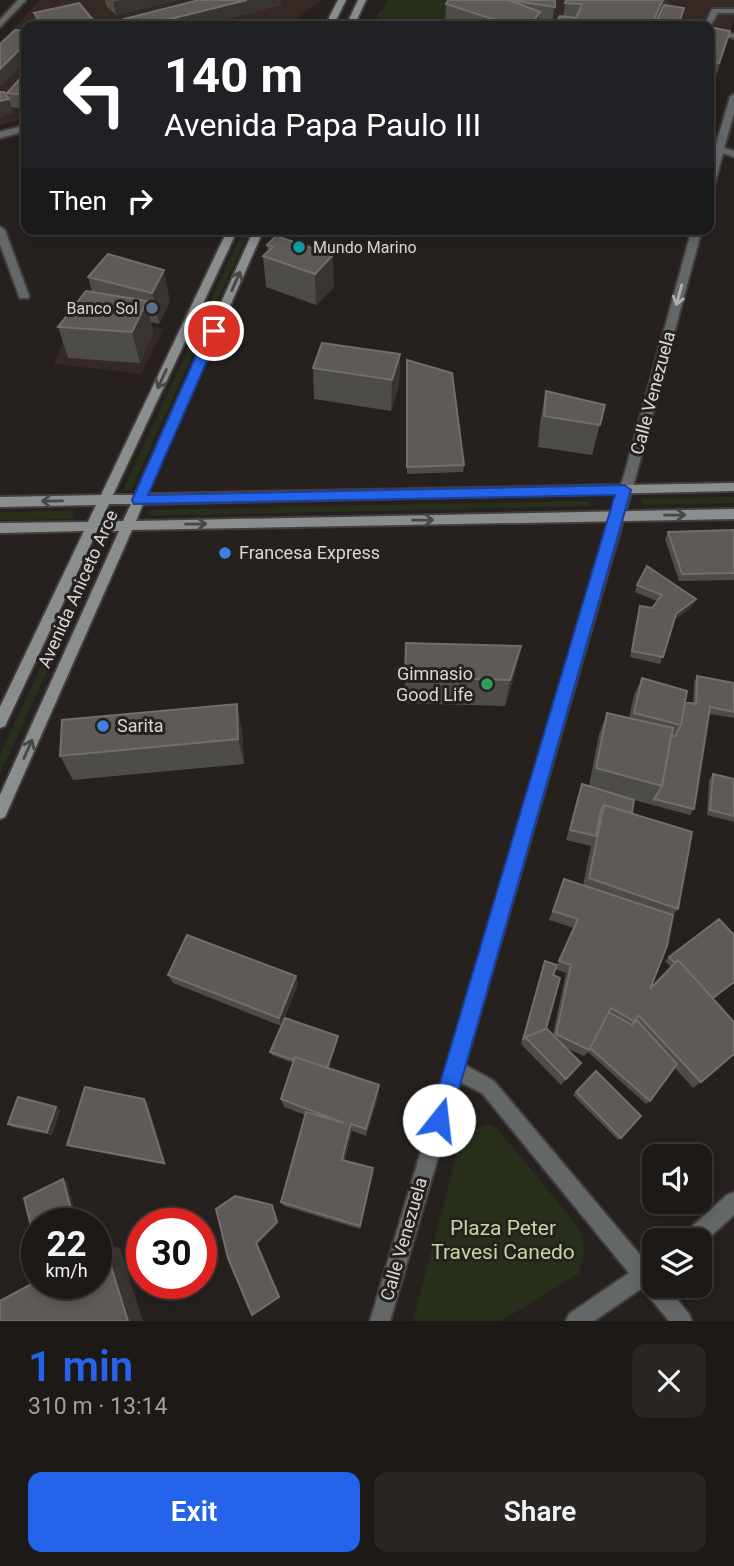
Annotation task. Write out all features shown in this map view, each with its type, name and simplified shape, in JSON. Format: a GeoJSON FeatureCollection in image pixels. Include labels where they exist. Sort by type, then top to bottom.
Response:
{"type":"FeatureCollection","features":[{"type":"Feature","properties":{"kind":"main road"},"geometry":{"type":"LineString","coordinates":[[332,21],[342,0]]}},
{"type":"Feature","properties":{"kind":"main road"},"geometry":{"type":"LineString","coordinates":[[352,21],[362,0]]}},
{"type":"Feature","properties":{"kind":"main road","name":"Avenida Aniceto Arce"},"geometry":{"type":"LineString","coordinates":[[0,722],[230,235]]}},
{"type":"Feature","properties":{"kind":"main road","name":"Avenida Aniceto Arce"},"geometry":{"type":"LineString","coordinates":[[0,812],[256,235]]}},
{"type":"Feature","properties":{"kind":"main road"},"geometry":{"type":"LineString","coordinates":[[0,502],[734,487]]}},
{"type":"Feature","properties":{"kind":"main road"},"geometry":{"type":"LineString","coordinates":[[0,528],[734,514]]}},
{"type":"Feature","properties":{"kind":"street"},"geometry":{"type":"LineString","coordinates":[[0,24],[22,0]]}},
{"type":"Feature","properties":{"kind":"street"},"geometry":{"type":"LineString","coordinates":[[711,21],[715,11],[734,11]]}},
{"type":"Feature","properties":{"kind":"street"},"geometry":{"type":"LineString","coordinates":[[714,30],[734,36]]}},
{"type":"Feature","properties":{"kind":"street"},"geometry":{"type":"LineString","coordinates":[[714,168],[734,97]]}},
{"type":"Feature","properties":{"kind":"street"},"geometry":{"type":"LineString","coordinates":[[0,135],[21,129]]}},
{"type":"Feature","properties":{"kind":"street"},"geometry":{"type":"LineString","coordinates":[[719,149],[734,146]]}},
{"type":"Feature","properties":{"kind":"street"},"geometry":{"type":"LineString","coordinates":[[714,148],[734,154]]}},
{"type":"Feature","properties":{"kind":"street"},"geometry":{"type":"LineString","coordinates":[[0,230],[24,296]]}},
{"type":"Feature","properties":{"kind":"street","name":"Calle Venezuela"},"geometry":{"type":"LineString","coordinates":[[380,1321],[624,490],[695,235]]}},
{"type":"Feature","properties":{"kind":"street"},"geometry":{"type":"LineString","coordinates":[[454,1069],[488,1087],[642,1264]]}},
{"type":"Feature","properties":{"kind":"street"},"geometry":{"type":"LineString","coordinates":[[705,1228],[734,1202]]}},
{"type":"Feature","properties":{"kind":"street"},"geometry":{"type":"LineString","coordinates":[[576,1321],[642,1277]]}},
{"type":"Feature","properties":{"kind":"street"},"geometry":{"type":"LineString","coordinates":[[667,1298],[682,1321]]}},
{"type":"Feature","properties":{"kind":"shaded area"},"geometry":{"type":"Polygon","coordinates":[[[40,0],[323,0],[291,21],[21,21],[21,119],[0,125],[0,43],[40,0]]]}},
{"type":"Feature","properties":{"kind":"shaded area"},"geometry":{"type":"Polygon","coordinates":[[[458,0],[734,0],[734,19],[714,84],[714,21],[521,21],[458,0]]]}},
{"type":"Feature","properties":{"kind":"shaded area"},"geometry":{"type":"Polygon","coordinates":[[[78,309],[164,329],[141,374],[54,364],[78,309]]]}},
{"type":"Feature","properties":{"kind":"green space"},"geometry":{"type":"Polygon","coordinates":[[[387,0],[458,0],[521,21],[377,21],[378,12],[384,9],[387,0]]]}},
{"type":"Feature","properties":{"kind":"green space"},"geometry":{"type":"Polygon","coordinates":[[[241,235],[247,235],[131,490],[123,490],[241,235]]]}},
{"type":"Feature","properties":{"kind":"green space"},"geometry":{"type":"Polygon","coordinates":[[[734,497],[734,503],[643,505],[641,499],[734,497]]]}},
{"type":"Feature","properties":{"kind":"green space"},"geometry":{"type":"Polygon","coordinates":[[[588,501],[590,506],[148,516],[150,510],[588,501]]]}},
{"type":"Feature","properties":{"kind":"green space"},"geometry":{"type":"Polygon","coordinates":[[[74,511],[73,519],[0,520],[0,512],[74,511]]]}},
{"type":"Feature","properties":{"kind":"green space"},"geometry":{"type":"Polygon","coordinates":[[[100,538],[108,538],[0,774],[0,755],[100,538]]]}},
{"type":"Feature","properties":{"kind":"green space","name":"Plaza Peter Travesi Canedo"},"geometry":{"type":"Polygon","coordinates":[[[490,1125],[497,1128],[578,1227],[584,1250],[579,1273],[501,1321],[413,1321],[458,1149],[470,1132],[490,1125]]]}},
{"type":"Feature","properties":{"kind":"building"},"geometry":{"type":"Polygon","coordinates":[[[199,0],[247,0],[162,21],[124,19],[199,0]]]}},
{"type":"Feature","properties":{"kind":"building"},"geometry":{"type":"Polygon","coordinates":[[[448,0],[509,0],[540,12],[534,21],[499,21],[446,4],[448,0]]]}},
{"type":"Feature","properties":{"kind":"building"},"geometry":{"type":"Polygon","coordinates":[[[509,0],[555,0],[555,7],[509,0]]]}},
{"type":"Feature","properties":{"kind":"building"},"geometry":{"type":"Polygon","coordinates":[[[566,0],[663,0],[654,19],[667,21],[557,21],[560,16],[576,18],[582,4],[565,3],[566,0]]]}},
{"type":"Feature","properties":{"kind":"building"},"geometry":{"type":"Polygon","coordinates":[[[79,3],[94,21],[40,21],[34,13],[79,3]]]}},
{"type":"Feature","properties":{"kind":"building"},"geometry":{"type":"Polygon","coordinates":[[[664,5],[684,8],[680,21],[657,19],[664,5]]]}},
{"type":"Feature","properties":{"kind":"building"},"geometry":{"type":"Polygon","coordinates":[[[714,28],[730,31],[719,63],[714,62],[714,28]]]}},
{"type":"Feature","properties":{"kind":"building"},"geometry":{"type":"Polygon","coordinates":[[[15,30],[21,31],[21,48],[0,69],[0,44],[15,30]]]}},
{"type":"Feature","properties":{"kind":"building"},"geometry":{"type":"Polygon","coordinates":[[[21,78],[21,94],[7,93],[21,78]]]}},
{"type":"Feature","properties":{"kind":"building"},"geometry":{"type":"Polygon","coordinates":[[[0,92],[4,92],[9,99],[0,101],[0,92]]]}},
{"type":"Feature","properties":{"kind":"building"},"geometry":{"type":"Polygon","coordinates":[[[276,236],[333,255],[315,274],[263,256],[273,247],[267,245],[276,236]]]}},
{"type":"Feature","properties":{"kind":"building"},"geometry":{"type":"Polygon","coordinates":[[[108,254],[164,270],[152,293],[88,277],[108,254]]]}},
{"type":"Feature","properties":{"kind":"building"},"geometry":{"type":"Polygon","coordinates":[[[86,291],[147,301],[132,332],[58,327],[86,291]]]}},
{"type":"Feature","properties":{"kind":"building"},"geometry":{"type":"Polygon","coordinates":[[[322,343],[400,354],[392,380],[313,368],[322,343]]]}},
{"type":"Feature","properties":{"kind":"building"},"geometry":{"type":"Polygon","coordinates":[[[407,360],[452,373],[464,465],[407,467],[407,360]]]}},
{"type":"Feature","properties":{"kind":"building"},"geometry":{"type":"Polygon","coordinates":[[[546,391],[605,405],[600,425],[544,416],[546,391]]]}},
{"type":"Feature","properties":{"kind":"building"},"geometry":{"type":"Polygon","coordinates":[[[734,530],[734,573],[682,574],[668,532],[734,530]]]}},
{"type":"Feature","properties":{"kind":"building"},"geometry":{"type":"Polygon","coordinates":[[[647,566],[696,599],[676,614],[663,657],[632,651],[640,606],[652,608],[662,595],[637,585],[647,566]]]}},
{"type":"Feature","properties":{"kind":"building"},"geometry":{"type":"Polygon","coordinates":[[[406,643],[521,646],[510,680],[405,677],[406,643]]]}},
{"type":"Feature","properties":{"kind":"building"},"geometry":{"type":"Polygon","coordinates":[[[697,676],[734,683],[734,712],[710,707],[694,809],[654,799],[662,786],[671,735],[675,736],[681,725],[685,702],[696,704],[697,676]]]}},
{"type":"Feature","properties":{"kind":"building"},"geometry":{"type":"Polygon","coordinates":[[[642,678],[687,691],[681,725],[634,713],[642,678]]]}},
{"type":"Feature","properties":{"kind":"building"},"geometry":{"type":"Polygon","coordinates":[[[237,704],[238,739],[60,756],[62,720],[237,704]]]}},
{"type":"Feature","properties":{"kind":"building"},"geometry":{"type":"Polygon","coordinates":[[[607,713],[673,728],[662,786],[596,768],[607,713]]]}},
{"type":"Feature","properties":{"kind":"building"},"geometry":{"type":"Polygon","coordinates":[[[713,774],[734,779],[734,816],[710,810],[713,774]]]}},
{"type":"Feature","properties":{"kind":"building"},"geometry":{"type":"Polygon","coordinates":[[[582,784],[634,800],[632,813],[604,805],[596,836],[570,830],[582,784]]]}},
{"type":"Feature","properties":{"kind":"building"},"geometry":{"type":"Polygon","coordinates":[[[604,805],[692,832],[678,909],[589,878],[604,805]]]}},
{"type":"Feature","properties":{"kind":"building"},"geometry":{"type":"Polygon","coordinates":[[[564,879],[673,915],[667,946],[650,989],[678,960],[734,1022],[734,1054],[701,1082],[638,1015],[635,1022],[611,1008],[589,1050],[556,1034],[571,965],[559,961],[578,919],[553,911],[564,879]]]}},
{"type":"Feature","properties":{"kind":"building"},"geometry":{"type":"Polygon","coordinates":[[[719,919],[734,935],[734,982],[713,998],[678,960],[675,963],[669,957],[719,919]]]}},
{"type":"Feature","properties":{"kind":"building"},"geometry":{"type":"Polygon","coordinates":[[[187,935],[296,976],[279,1018],[168,975],[187,935]]]}},
{"type":"Feature","properties":{"kind":"building"},"geometry":{"type":"Polygon","coordinates":[[[545,961],[557,965],[553,975],[560,978],[546,1029],[523,1040],[545,961]]]}},
{"type":"Feature","properties":{"kind":"building"},"geometry":{"type":"Polygon","coordinates":[[[609,1012],[632,1025],[636,1019],[677,1064],[650,1101],[590,1048],[609,1012]]]}},
{"type":"Feature","properties":{"kind":"building"},"geometry":{"type":"Polygon","coordinates":[[[285,1018],[338,1036],[327,1068],[270,1052],[285,1018]]]}},
{"type":"Feature","properties":{"kind":"building"},"geometry":{"type":"Polygon","coordinates":[[[547,1029],[581,1063],[566,1079],[525,1037],[547,1029]]]}},
{"type":"Feature","properties":{"kind":"building"},"geometry":{"type":"Polygon","coordinates":[[[295,1057],[379,1085],[366,1129],[351,1124],[342,1160],[373,1168],[360,1226],[281,1202],[306,1112],[344,1123],[281,1099],[295,1057]]]}},
{"type":"Feature","properties":{"kind":"building"},"geometry":{"type":"Polygon","coordinates":[[[596,1071],[641,1116],[621,1138],[576,1092],[596,1071]]]}},
{"type":"Feature","properties":{"kind":"building"},"geometry":{"type":"Polygon","coordinates":[[[85,1087],[144,1099],[164,1163],[67,1145],[85,1087]]]}},
{"type":"Feature","properties":{"kind":"building"},"geometry":{"type":"Polygon","coordinates":[[[18,1097],[56,1107],[47,1132],[8,1124],[18,1097]]]}},
{"type":"Feature","properties":{"kind":"building"},"geometry":{"type":"Polygon","coordinates":[[[63,1179],[71,1208],[26,1208],[24,1198],[63,1179]]]}},
{"type":"Feature","properties":{"kind":"building"},"geometry":{"type":"Polygon","coordinates":[[[235,1196],[272,1205],[277,1222],[256,1243],[279,1297],[252,1315],[228,1258],[217,1208],[235,1196]]]}},
{"type":"Feature","properties":{"kind":"building"},"geometry":{"type":"Polygon","coordinates":[[[112,1270],[128,1321],[0,1321],[0,1301],[21,1290],[21,1299],[112,1299],[112,1270]]]}},
{"type":"Feature","properties":{"kind":"place","name":"Mundo Marino"},"geometry":{"type":"Point","coordinates":[299,247]}},
{"type":"Feature","properties":{"kind":"place","name":"Banco Sol"},"geometry":{"type":"Point","coordinates":[152,308]}},
{"type":"Feature","properties":{"kind":"place","name":"Francesa Express"},"geometry":{"type":"Point","coordinates":[225,553]}},
{"type":"Feature","properties":{"kind":"place","name":"Gimnasio Good Life"},"geometry":{"type":"Point","coordinates":[487,684]}},
{"type":"Feature","properties":{"kind":"place","name":"Sarita"},"geometry":{"type":"Point","coordinates":[103,726]}},
{"type":"Feature","properties":{"kind":"route"},"geometry":{"type":"LineString","coordinates":[[214,331],[139,500],[624,490],[439,1120]]}}]}
